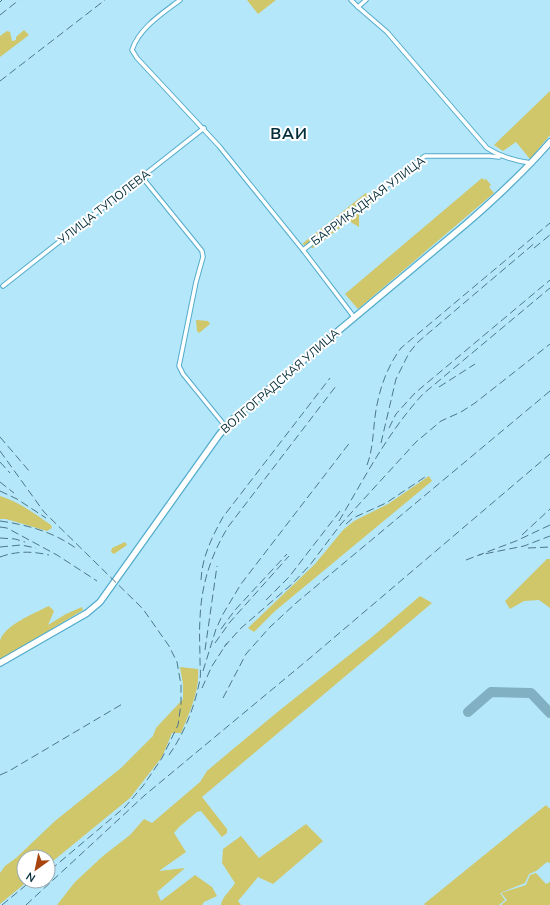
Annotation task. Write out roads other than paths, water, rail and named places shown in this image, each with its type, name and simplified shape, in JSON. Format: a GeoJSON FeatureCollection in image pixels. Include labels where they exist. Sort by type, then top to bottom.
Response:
{"type":"FeatureCollection","features":[{"type":"Feature","properties":{"kind":"main road","name":"ВОЛГОГРАДСКАЯ УЛИЦА"},"geometry":{"type":"LineString","coordinates":[[0,664],[87,613],[100,602],[233,419],[466,224],[499,195],[550,142]]}},
{"type":"Feature","properties":{"kind":"street"},"geometry":{"type":"LineString","coordinates":[[180,0],[141,33],[132,50],[137,58],[204,128],[219,146],[303,250],[354,317]]}},
{"type":"Feature","properties":{"kind":"street","name":"БАРРИКАДНАЯ УЛИЦА"},"geometry":{"type":"LineString","coordinates":[[351,0],[387,32],[487,148],[508,159]]}},
{"type":"Feature","properties":{"kind":"street"},"geometry":{"type":"LineString","coordinates":[[358,7],[366,0]]}},
{"type":"Feature","properties":{"kind":"street","name":"УЛИЦА ТУПОЛЕВА"},"geometry":{"type":"LineString","coordinates":[[3,286],[204,128]]}},
{"type":"Feature","properties":{"kind":"street","name":"БАРРИКАДНАЯ УЛИЦА"},"geometry":{"type":"LineString","coordinates":[[303,250],[426,156],[488,156],[531,163]]}},
{"type":"Feature","properties":{"kind":"street"},"geometry":{"type":"LineString","coordinates":[[142,177],[202,251],[203,257],[196,282],[179,366],[182,374],[226,427]]}},
{"type":"Feature","properties":{"kind":"railway"},"geometry":{"type":"LineString","coordinates":[[0,15],[19,0]]}},
{"type":"Feature","properties":{"kind":"railway"},"geometry":{"type":"LineString","coordinates":[[0,81],[105,0]]}},
{"type":"Feature","properties":{"kind":"railway"},"geometry":{"type":"LineString","coordinates":[[367,465],[372,447],[376,408],[381,390],[387,372],[401,348],[550,223]]}},
{"type":"Feature","properties":{"kind":"railway"},"geometry":{"type":"LineString","coordinates":[[534,248],[550,235]]}},
{"type":"Feature","properties":{"kind":"railway"},"geometry":{"type":"LineString","coordinates":[[381,443],[396,379],[409,353],[418,342],[536,242]]}},
{"type":"Feature","properties":{"kind":"railway"},"geometry":{"type":"LineString","coordinates":[[389,428],[396,414],[415,393],[550,280]]}},
{"type":"Feature","properties":{"kind":"railway"},"geometry":{"type":"LineString","coordinates":[[339,521],[388,439],[423,394],[550,288]]}},
{"type":"Feature","properties":{"kind":"railway"},"geometry":{"type":"LineString","coordinates":[[224,647],[240,629],[292,584],[310,565],[341,524],[416,442],[441,421],[461,412],[475,403],[550,344]]}},
{"type":"Feature","properties":{"kind":"railway"},"geometry":{"type":"LineString","coordinates":[[439,387],[475,364]]}},
{"type":"Feature","properties":{"kind":"railway"},"geometry":{"type":"LineString","coordinates":[[201,580],[203,563],[211,540],[223,517],[330,378]]}},
{"type":"Feature","properties":{"kind":"railway"},"geometry":{"type":"LineString","coordinates":[[169,755],[185,728],[198,689],[200,679],[202,594],[212,559],[228,527],[336,386]]}},
{"type":"Feature","properties":{"kind":"railway"},"geometry":{"type":"LineString","coordinates":[[223,698],[246,654],[269,628],[296,603],[550,391]]}},
{"type":"Feature","properties":{"kind":"railway"},"geometry":{"type":"LineString","coordinates":[[0,437],[30,472]]}},
{"type":"Feature","properties":{"kind":"railway"},"geometry":{"type":"LineString","coordinates":[[203,671],[216,629],[241,584],[351,441]]}},
{"type":"Feature","properties":{"kind":"railway"},"geometry":{"type":"LineString","coordinates":[[0,451],[44,512],[143,609],[169,646],[177,662],[181,685],[181,704],[178,725],[162,758],[143,786],[125,807],[56,865]]}},
{"type":"Feature","properties":{"kind":"railway"},"geometry":{"type":"LineString","coordinates":[[26,905],[145,795],[310,658],[550,454]]}},
{"type":"Feature","properties":{"kind":"railway"},"geometry":{"type":"LineString","coordinates":[[0,462],[10,473]]}},
{"type":"Feature","properties":{"kind":"railway"},"geometry":{"type":"LineString","coordinates":[[346,524],[353,518],[386,503],[428,475]]}},
{"type":"Feature","properties":{"kind":"railway"},"geometry":{"type":"LineString","coordinates":[[0,482],[14,493]]}},
{"type":"Feature","properties":{"kind":"railway"},"geometry":{"type":"LineString","coordinates":[[0,491],[17,499],[46,518]]}},
{"type":"Feature","properties":{"kind":"railway"},"geometry":{"type":"LineString","coordinates":[[522,535],[550,509]]}},
{"type":"Feature","properties":{"kind":"railway"},"geometry":{"type":"LineString","coordinates":[[266,600],[289,577],[340,511]]}},
{"type":"Feature","properties":{"kind":"railway"},"geometry":{"type":"LineString","coordinates":[[0,521],[40,530],[59,538],[77,549]]}},
{"type":"Feature","properties":{"kind":"railway"},"geometry":{"type":"LineString","coordinates":[[550,525],[516,541],[479,555],[524,546],[550,536]]}},
{"type":"Feature","properties":{"kind":"railway"},"geometry":{"type":"LineString","coordinates":[[0,527],[7,528],[57,555],[97,581]]}},
{"type":"Feature","properties":{"kind":"railway"},"geometry":{"type":"LineString","coordinates":[[0,538],[15,539],[25,542]]}},
{"type":"Feature","properties":{"kind":"railway"},"geometry":{"type":"LineString","coordinates":[[0,547],[21,545],[36,548]]}},
{"type":"Feature","properties":{"kind":"railway"},"geometry":{"type":"LineString","coordinates":[[528,548],[550,547]]}},
{"type":"Feature","properties":{"kind":"railway"},"geometry":{"type":"LineString","coordinates":[[0,557],[24,552],[49,555]]}},
{"type":"Feature","properties":{"kind":"railway"},"geometry":{"type":"LineString","coordinates":[[221,629],[235,610],[287,554]]}},
{"type":"Feature","properties":{"kind":"railway"},"geometry":{"type":"LineString","coordinates":[[466,560],[479,555]]}},
{"type":"Feature","properties":{"kind":"railway"},"geometry":{"type":"LineString","coordinates":[[215,643],[230,622],[289,556]]}},
{"type":"Feature","properties":{"kind":"railway"},"geometry":{"type":"LineString","coordinates":[[205,650],[217,566]]}},
{"type":"Feature","properties":{"kind":"railway"},"geometry":{"type":"LineString","coordinates":[[202,688],[212,666],[227,643]]}},
{"type":"Feature","properties":{"kind":"railway"},"geometry":{"type":"LineString","coordinates":[[0,775],[124,703]]}},
{"type":"Feature","properties":{"kind":"railway"},"geometry":{"type":"LineString","coordinates":[[2,905],[21,889]]}},
{"type":"Feature","properties":{"kind":"district","name":"ВАИ"},"geometry":{"type":"Point","coordinates":[289,133]}}]}
